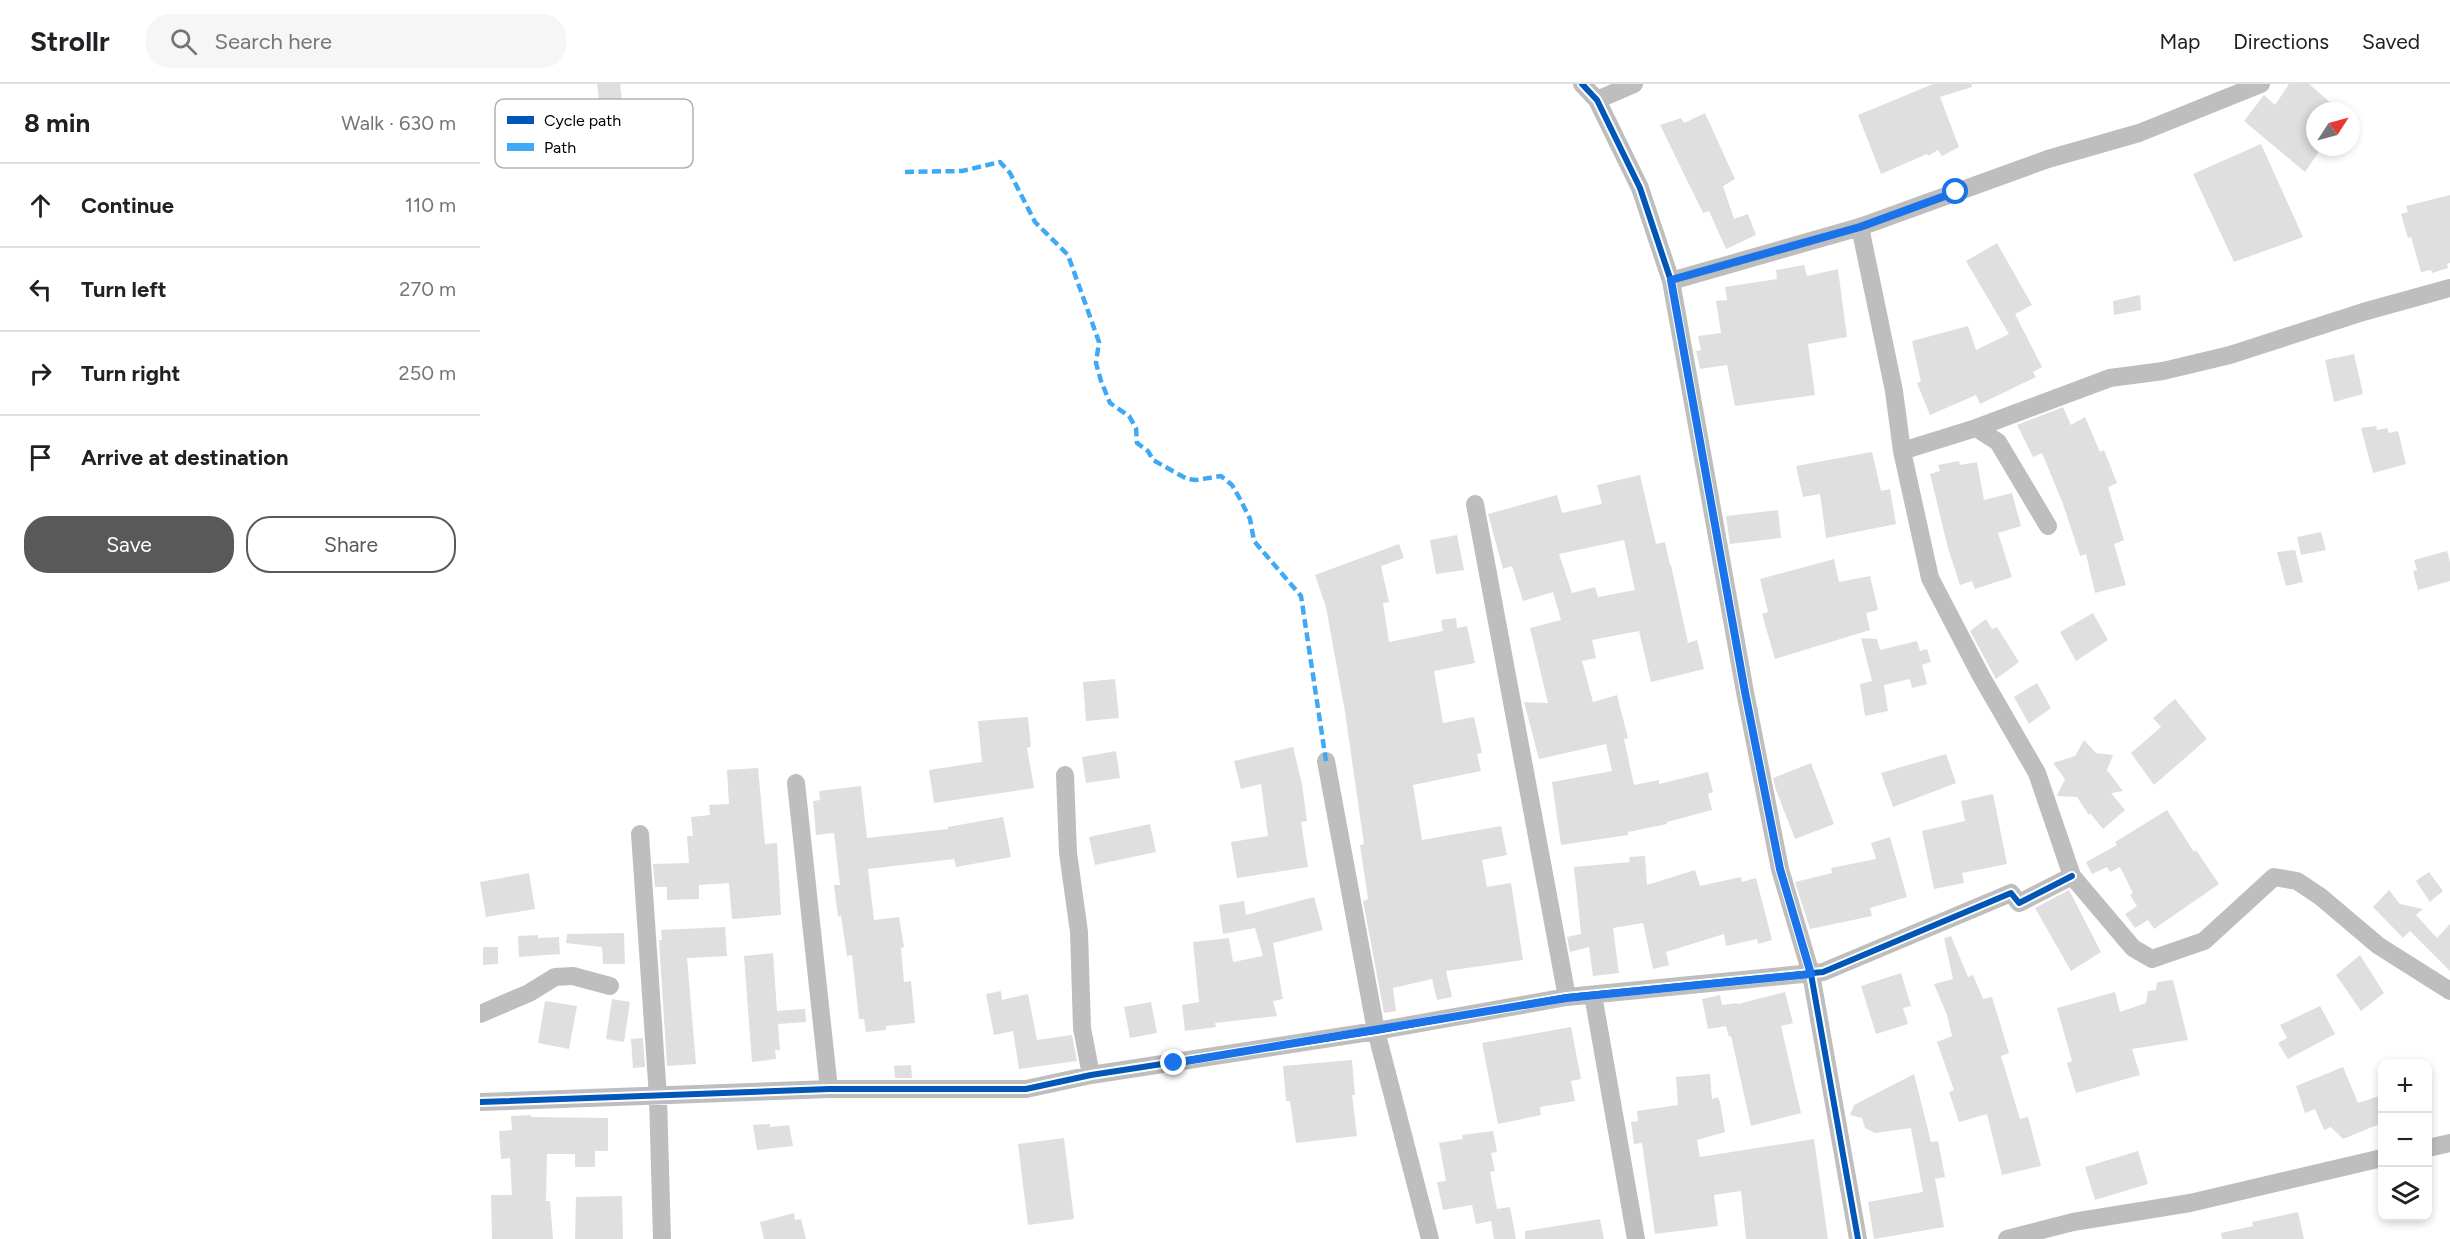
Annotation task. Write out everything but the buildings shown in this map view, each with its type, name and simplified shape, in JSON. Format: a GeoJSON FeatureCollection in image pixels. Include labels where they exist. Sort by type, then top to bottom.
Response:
{"type":"FeatureCollection","features":[{"type":"Feature","properties":{"kind":"street"},"geometry":{"type":"LineString","coordinates":[[1582,84],[1597,100],[1640,188],[1671,280],[1745,692],[1778,858],[1811,974],[1858,1239]]}},
{"type":"Feature","properties":{"kind":"street"},"geometry":{"type":"LineString","coordinates":[[1597,100],[1634,84]]}},
{"type":"Feature","properties":{"kind":"street"},"geometry":{"type":"LineString","coordinates":[[1671,280],[1860,227],[2048,159],[2139,133],[2261,84]]}},
{"type":"Feature","properties":{"kind":"street"},"geometry":{"type":"LineString","coordinates":[[1860,227],[1894,392],[1902,451],[1930,578],[1981,676],[2037,773],[2072,876],[2133,948],[2152,959],[2204,941],[2274,877],[2297,881],[2321,897],[2379,946],[2450,991]]}},
{"type":"Feature","properties":{"kind":"street"},"geometry":{"type":"LineString","coordinates":[[1902,451],[1976,428],[2110,378],[2163,371],[2230,356],[2364,312],[2450,288]]}},
{"type":"Feature","properties":{"kind":"street"},"geometry":{"type":"LineString","coordinates":[[1976,428],[1998,442],[2048,526]]}},
{"type":"Feature","properties":{"kind":"street"},"geometry":{"type":"LineString","coordinates":[[1475,504],[1567,998]]}},
{"type":"Feature","properties":{"kind":"street"},"geometry":{"type":"LineString","coordinates":[[1326,761],[1376,1031],[1430,1239]]}},
{"type":"Feature","properties":{"kind":"street"},"geometry":{"type":"LineString","coordinates":[[1066,778],[1091,1075]]}},
{"type":"Feature","properties":{"kind":"street"},"geometry":{"type":"LineString","coordinates":[[796,783],[829,1089]]}},
{"type":"Feature","properties":{"kind":"street"},"geometry":{"type":"LineString","coordinates":[[640,834],[658,1097],[662,1239]]}},
{"type":"Feature","properties":{"kind":"street"},"geometry":{"type":"LineString","coordinates":[[480,1102],[829,1089],[1026,1089],[1091,1075],[1376,1031],[1567,998],[1823,972],[2011,893],[2019,903],[2072,876]]}},
{"type":"Feature","properties":{"kind":"street"},"geometry":{"type":"LineString","coordinates":[[480,1014],[529,993],[555,977],[573,976],[610,986]]}},
{"type":"Feature","properties":{"kind":"street"},"geometry":{"type":"LineString","coordinates":[[1593,995],[1636,1239]]}},
{"type":"Feature","properties":{"kind":"street"},"geometry":{"type":"LineString","coordinates":[[2432,1147],[2450,1143]]}},
{"type":"Feature","properties":{"kind":"street"},"geometry":{"type":"LineString","coordinates":[[2007,1239],[2073,1222],[2190,1203],[2378,1159]]}},
{"type":"Feature","properties":{"kind":"marked path"},"geometry":{"type":"LineString","coordinates":[[905,172],[962,171],[1000,162],[1010,173],[1035,222],[1068,255],[1099,342],[1096,363],[1101,381],[1110,403],[1129,416],[1136,428],[1137,443],[1148,451],[1153,460],[1187,479],[1221,476],[1232,485],[1250,519],[1254,541],[1301,596],[1326,761]]}},
{"type":"Feature","properties":{"kind":"cycle path"},"geometry":{"type":"LineString","coordinates":[[1582,84],[1597,100],[1640,188],[1671,281],[1745,692],[1780,869],[1811,974],[1858,1239]]}},
{"type":"Feature","properties":{"kind":"cycle path"},"geometry":{"type":"LineString","coordinates":[[480,1102],[829,1089],[1026,1089],[1091,1075],[1376,1031],[1567,997],[1823,972],[2011,893],[2019,903],[2072,876]]}},
{"type":"Feature","properties":{"kind":"route"},"geometry":{"type":"LineString","coordinates":[[1174,1063],[1567,998],[1811,974],[1780,869],[1745,692],[1671,280],[1860,227],[1956,192]]}}]}
